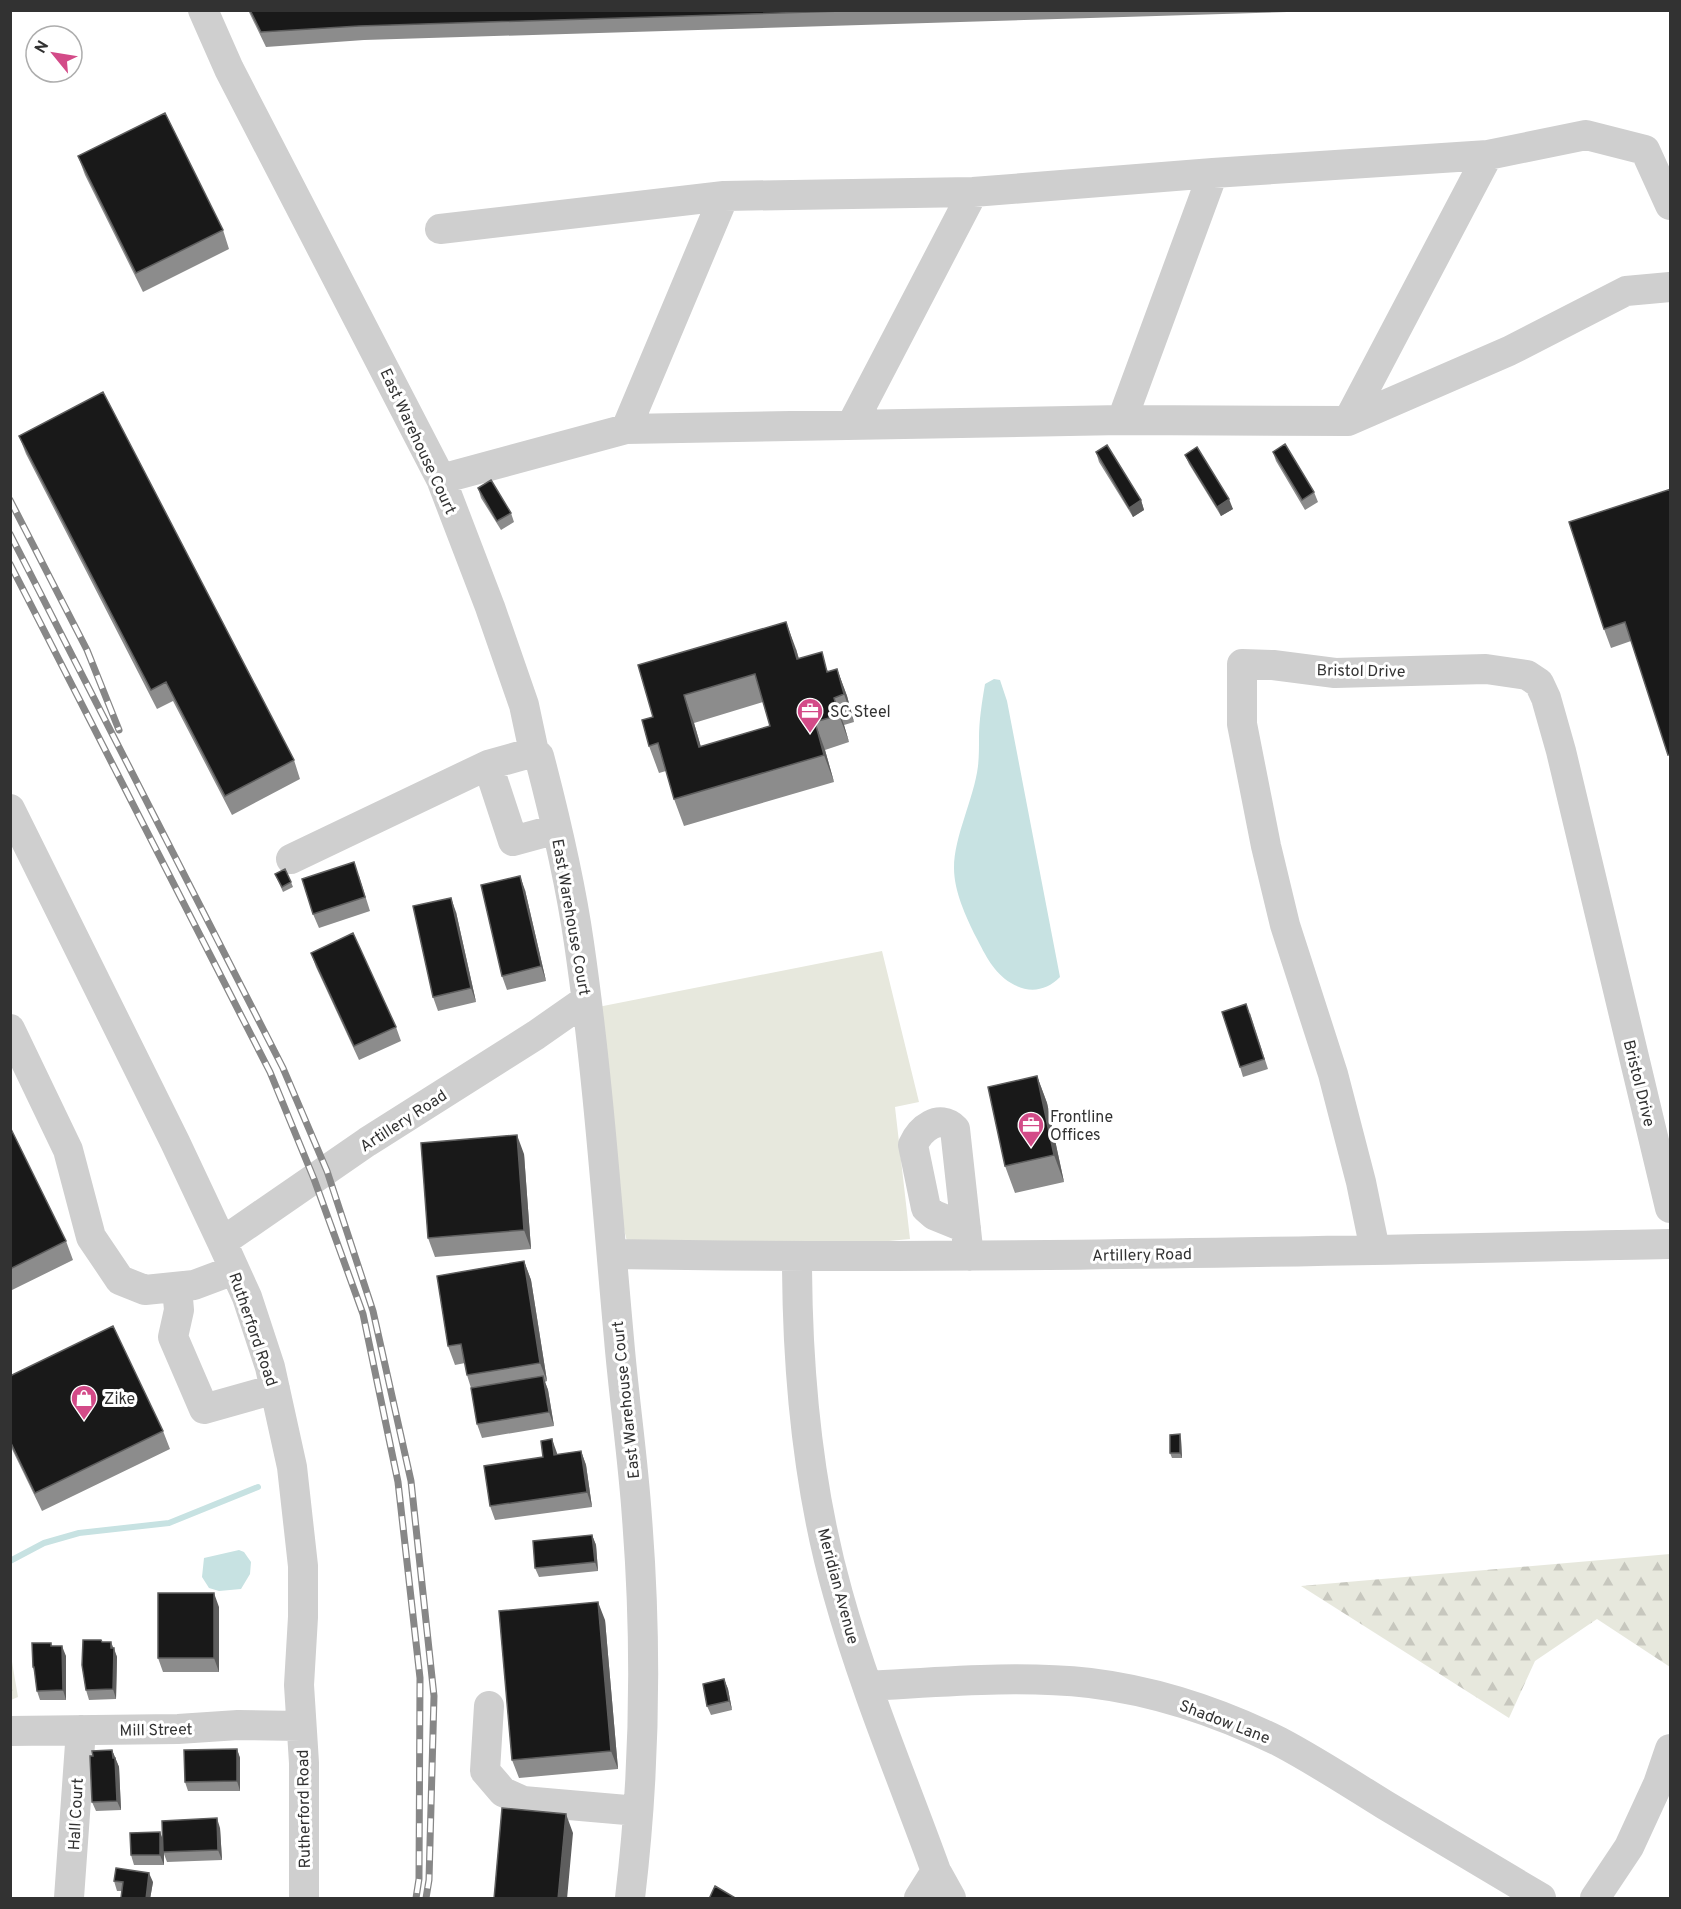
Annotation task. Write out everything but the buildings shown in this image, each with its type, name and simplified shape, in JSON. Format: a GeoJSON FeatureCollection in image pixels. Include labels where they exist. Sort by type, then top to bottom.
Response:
{"type":"FeatureCollection","features":[{"type":"Feature","properties":{"kind":"street","name":"East Warehouse Court"},"geometry":{"type":"LineString","coordinates":[[203,10],[229,69],[441,479],[490,607],[524,705],[534,753],[539,756],[557,829],[579,941],[596,1078],[637,1517],[643,1631],[642,1742],[630,1899]]}},
{"type":"Feature","properties":{"kind":"street"},"geometry":{"type":"LineString","coordinates":[[440,229],[724,196],[973,192],[1488,155],[1586,135],[1645,150],[1671,205]]}},
{"type":"Feature","properties":{"kind":"street"},"geometry":{"type":"LineString","coordinates":[[1348,421],[1488,155]]}},
{"type":"Feature","properties":{"kind":"street"},"geometry":{"type":"LineString","coordinates":[[1122,420],[1213,173]]}},
{"type":"Feature","properties":{"kind":"street"},"geometry":{"type":"LineString","coordinates":[[852,423],[973,192]]}},
{"type":"Feature","properties":{"kind":"street"},"geometry":{"type":"LineString","coordinates":[[626,429],[724,196]]}},
{"type":"Feature","properties":{"kind":"street"},"geometry":{"type":"LineString","coordinates":[[441,479],[626,429],[852,423],[1122,420],[1348,421],[1509,351],[1626,291],[1671,286]]}},
{"type":"Feature","properties":{"kind":"street","name":"Bristol Drive"},"geometry":{"type":"LineString","coordinates":[[1375,1250],[1334,1074],[1285,925],[1266,846],[1242,724],[1242,664],[1273,665],[1335,673],[1486,669],[1527,675],[1539,683],[1546,698],[1561,751],[1671,1208]]}},
{"type":"Feature","properties":{"kind":"street"},"geometry":{"type":"LineString","coordinates":[[291,859],[488,765],[534,753]]}},
{"type":"Feature","properties":{"kind":"street"},"geometry":{"type":"LineString","coordinates":[[488,765],[513,841],[557,829]]}},
{"type":"Feature","properties":{"kind":"street","name":"Rutherford Road"},"geometry":{"type":"LineString","coordinates":[[10,808],[222,1242],[247,1297],[275,1389],[292,1467],[303,1566],[299,1685],[304,1763],[304,1899]]}},
{"type":"Feature","properties":{"kind":"street","name":"Artillery Road"},"geometry":{"type":"LineString","coordinates":[[222,1242],[367,1142],[537,1035],[586,1000]]}},
{"type":"Feature","properties":{"kind":"street"},"geometry":{"type":"LineString","coordinates":[[10,1029],[68,1150],[91,1237],[120,1280],[145,1290],[194,1285],[234,1270]]}},
{"type":"Feature","properties":{"kind":"street"},"geometry":{"type":"LineString","coordinates":[[942,1122],[950,1124],[954,1129],[967,1242],[926,1208],[913,1145],[922,1131],[933,1124],[942,1122]]}},
{"type":"Feature","properties":{"kind":"street","name":"Artillery Road"},"geometry":{"type":"LineString","coordinates":[[613,1254],[797,1257],[967,1242],[1375,1250],[1671,1244]]}},
{"type":"Feature","properties":{"kind":"street","name":"Meridian Avenue"},"geometry":{"type":"LineString","coordinates":[[797,1257],[797,1328],[802,1388],[816,1495],[837,1593],[868,1686],[936,1871],[951,1899]]}},
{"type":"Feature","properties":{"kind":"street"},"geometry":{"type":"LineString","coordinates":[[177,1287],[179,1310],[173,1337],[204,1409],[275,1389]]}},
{"type":"Feature","properties":{"kind":"street","name":"Shadow Lane"},"geometry":{"type":"LineString","coordinates":[[868,1686],[1002,1678],[1049,1679],[1116,1688],[1187,1704],[1234,1721],[1280,1743],[1541,1899]]}},
{"type":"Feature","properties":{"kind":"street"},"geometry":{"type":"LineString","coordinates":[[489,1706],[486,1771],[503,1792],[523,1801],[638,1811]]}},
{"type":"Feature","properties":{"kind":"street","name":"Mill Street"},"geometry":{"type":"LineString","coordinates":[[10,1731],[178,1729],[238,1725],[301,1726]]}},
{"type":"Feature","properties":{"kind":"street","name":"Hall Court"},"geometry":{"type":"LineString","coordinates":[[69,1899],[81,1730]]}},
{"type":"Feature","properties":{"kind":"street"},"geometry":{"type":"LineString","coordinates":[[1595,1899],[1629,1847],[1658,1784],[1671,1749]]}},
{"type":"Feature","properties":{"kind":"street"},"geometry":{"type":"LineString","coordinates":[[919,1899],[936,1871]]}},
{"type":"Feature","properties":{"kind":"green space"},"geometry":{"type":"Polygon","coordinates":[[[882,951],[919,1102],[895,1107],[910,1239],[633,1265],[615,1194],[598,1007],[882,951]]]}},
{"type":"Feature","properties":{"kind":"green space"},"geometry":{"type":"Polygon","coordinates":[[[1670,1554],[1670,1667],[1597,1619],[1535,1661],[1509,1718],[1301,1586],[1670,1554]]]}},
{"type":"Feature","properties":{"kind":"green space"},"geometry":{"type":"Polygon","coordinates":[[[11,1656],[18,1697],[10,1700],[11,1656]]]}},
{"type":"Feature","properties":{"kind":"water"},"geometry":{"type":"Polygon","coordinates":[[[994,679],[1000,680],[1007,701],[1060,977],[1043,988],[1031,990],[1011,983],[990,963],[958,895],[955,877],[957,843],[976,779],[985,684],[994,679]]]}},
{"type":"Feature","properties":{"kind":"water"},"geometry":{"type":"Polygon","coordinates":[[[239,1550],[244,1552],[251,1562],[250,1574],[241,1589],[219,1591],[209,1588],[202,1577],[204,1558],[239,1550]]]}},
{"type":"Feature","properties":{"kind":"waterway"},"geometry":{"type":"LineString","coordinates":[[10,1561],[44,1543],[79,1533],[169,1523],[258,1487]]}},
{"type":"Feature","properties":{"kind":"railway"},"geometry":{"type":"LineString","coordinates":[[10,500],[87,650],[119,730]]}},
{"type":"Feature","properties":{"kind":"railway"},"geometry":{"type":"LineString","coordinates":[[10,534],[283,1068],[327,1171],[373,1311],[411,1481],[434,1696],[429,1880],[426,1898]]}},
{"type":"Feature","properties":{"kind":"railway"},"geometry":{"type":"LineString","coordinates":[[10,564],[270,1072],[314,1179],[363,1314],[398,1482],[420,1678],[419,1879],[416,1898]]}},
{"type":"Feature","properties":{"kind":"place","name":"SC Steel"},"geometry":{"type":"Point","coordinates":[810,734]}},
{"type":"Feature","properties":{"kind":"place","name":"Frontline Offices"},"geometry":{"type":"Point","coordinates":[1031,1148]}},
{"type":"Feature","properties":{"kind":"place","name":"Zike"},"geometry":{"type":"Point","coordinates":[84,1421]}}]}
